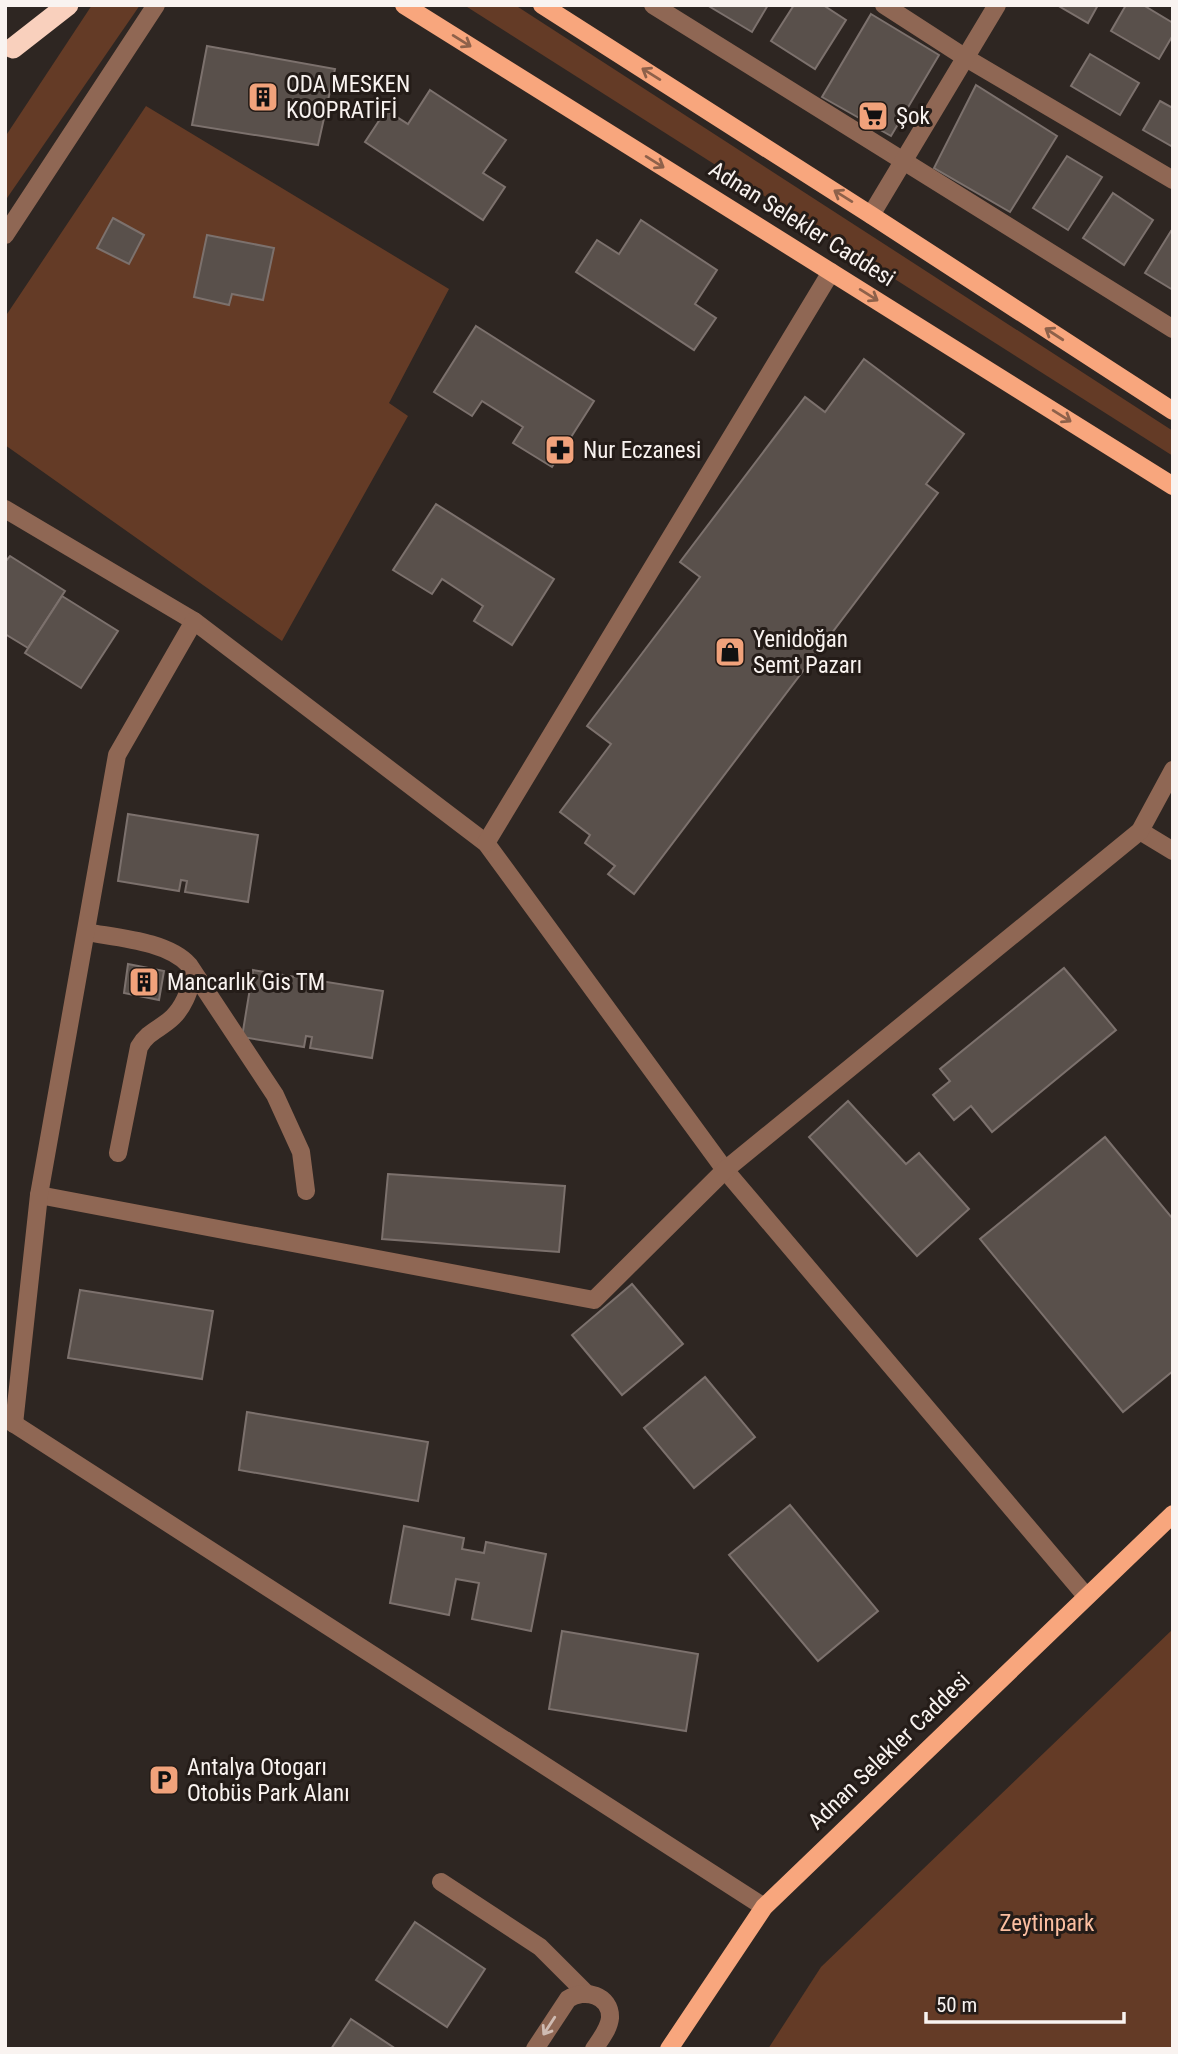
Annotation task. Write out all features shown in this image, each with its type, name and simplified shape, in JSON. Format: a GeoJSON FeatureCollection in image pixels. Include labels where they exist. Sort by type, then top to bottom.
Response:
{"type":"FeatureCollection","features":[{"type":"Feature","properties":{"kind":"highway"},"geometry":{"type":"LineString","coordinates":[[9,54],[41,5]]}},
{"type":"Feature","properties":{"kind":"highway"},"geometry":{"type":"LineString","coordinates":[[9,54],[68,5]]}},
{"type":"Feature","properties":{"kind":"main road","name":"Adnan Selekler Caddesi"},"geometry":{"type":"LineString","coordinates":[[404,5],[1173,486]]}},
{"type":"Feature","properties":{"kind":"main road","name":"Adnan Selekler Caddesi"},"geometry":{"type":"LineString","coordinates":[[542,5],[1173,411]]}},
{"type":"Feature","properties":{"kind":"main road","name":"Adnan Selekler Caddesi"},"geometry":{"type":"LineString","coordinates":[[669,2049],[764,1907],[1173,1514]]}},
{"type":"Feature","properties":{"kind":"street"},"geometry":{"type":"LineString","coordinates":[[5,235],[156,5]]}},
{"type":"Feature","properties":{"kind":"street"},"geometry":{"type":"LineString","coordinates":[[653,5],[1173,328]]}},
{"type":"Feature","properties":{"kind":"street"},"geometry":{"type":"LineString","coordinates":[[884,5],[966,58],[1173,180]]}},
{"type":"Feature","properties":{"kind":"street"},"geometry":{"type":"LineString","coordinates":[[871,215],[997,5]]}},
{"type":"Feature","properties":{"kind":"street"},"geometry":{"type":"LineString","coordinates":[[486,842],[831,272]]}},
{"type":"Feature","properties":{"kind":"street"},"geometry":{"type":"LineString","coordinates":[[5,509],[194,621],[486,842],[725,1170],[1086,1596]]}},
{"type":"Feature","properties":{"kind":"street"},"geometry":{"type":"LineString","coordinates":[[194,621],[117,755],[39,1195],[9,1421],[764,1907]]}},
{"type":"Feature","properties":{"kind":"street"},"geometry":{"type":"LineString","coordinates":[[39,1195],[594,1300],[725,1170],[1140,831],[1173,770]]}},
{"type":"Feature","properties":{"kind":"street"},"geometry":{"type":"LineString","coordinates":[[1140,831],[1173,851]]}},
{"type":"Feature","properties":{"kind":"street"},"geometry":{"type":"LineString","coordinates":[[86,932],[169,949],[181,956],[275,1095],[301,1152],[306,1191]]}},
{"type":"Feature","properties":{"kind":"street"},"geometry":{"type":"LineString","coordinates":[[118,1153],[139,1047],[145,1035],[175,1015],[186,1000],[194,975]]}},
{"type":"Feature","properties":{"kind":"street"},"geometry":{"type":"LineString","coordinates":[[441,1882],[540,1947],[586,1993],[598,1997],[609,2012],[608,2025],[594,2049]]}},
{"type":"Feature","properties":{"kind":"street"},"geometry":{"type":"LineString","coordinates":[[535,2049],[564,2004],[573,1996],[586,1993]]}},
{"type":"Feature","properties":{"kind":"green space"},"geometry":{"type":"Polygon","coordinates":[[[92,5],[140,5],[5,201],[5,137],[92,5]]]}},
{"type":"Feature","properties":{"kind":"green space"},"geometry":{"type":"Polygon","coordinates":[[[464,5],[515,5],[1173,431],[1173,456],[464,5]]]}},
{"type":"Feature","properties":{"kind":"green space"},"geometry":{"type":"Polygon","coordinates":[[[146,106],[449,289],[389,403],[408,416],[282,641],[5,445],[5,317],[146,106]]]}},
{"type":"Feature","properties":{"kind":"green space","name":"Zeytinpark"},"geometry":{"type":"Polygon","coordinates":[[[1173,1629],[1173,2049],[768,2049],[821,1967],[1173,1629]]]}},
{"type":"Feature","properties":{"kind":"building"},"geometry":{"type":"Polygon","coordinates":[[[707,5],[768,5],[752,32],[707,5]]]}},
{"type":"Feature","properties":{"kind":"building"},"geometry":{"type":"Polygon","coordinates":[[[794,5],[823,5],[846,20],[815,69],[771,41],[794,5]]]}},
{"type":"Feature","properties":{"kind":"building"},"geometry":{"type":"Polygon","coordinates":[[[1057,5],[1098,5],[1088,23],[1057,5]]]}},
{"type":"Feature","properties":{"kind":"building"},"geometry":{"type":"Polygon","coordinates":[[[1126,5],[1143,5],[1173,23],[1173,35],[1159,59],[1111,31],[1126,5]]]}},
{"type":"Feature","properties":{"kind":"building"},"geometry":{"type":"Polygon","coordinates":[[[871,14],[939,55],[891,136],[822,97],[871,14]]]}},
{"type":"Feature","properties":{"kind":"building","name":"ODA MESKEN KOOPRATİFİ"},"geometry":{"type":"Polygon","coordinates":[[[207,46],[335,69],[318,145],[192,125],[207,46]]]}},
{"type":"Feature","properties":{"kind":"building"},"geometry":{"type":"Polygon","coordinates":[[[1090,54],[1139,83],[1120,115],[1071,86],[1090,54]]]}},
{"type":"Feature","properties":{"kind":"building"},"geometry":{"type":"Polygon","coordinates":[[[976,85],[1057,136],[1010,212],[934,168],[976,85]]]}},
{"type":"Feature","properties":{"kind":"building"},"geometry":{"type":"Polygon","coordinates":[[[430,90],[506,140],[483,173],[505,187],[483,220],[365,142],[386,110],[408,124],[430,90]]]}},
{"type":"Feature","properties":{"kind":"building"},"geometry":{"type":"Polygon","coordinates":[[[1160,101],[1173,108],[1173,147],[1143,130],[1160,101]]]}},
{"type":"Feature","properties":{"kind":"building"},"geometry":{"type":"Polygon","coordinates":[[[1067,156],[1102,177],[1068,230],[1033,208],[1067,156]]]}},
{"type":"Feature","properties":{"kind":"building"},"geometry":{"type":"Polygon","coordinates":[[[1113,193],[1153,220],[1124,265],[1083,238],[1113,193]]]}},
{"type":"Feature","properties":{"kind":"building"},"geometry":{"type":"Polygon","coordinates":[[[113,218],[144,235],[129,264],[97,248],[113,218]]]}},
{"type":"Feature","properties":{"kind":"building"},"geometry":{"type":"Polygon","coordinates":[[[641,220],[717,270],[695,304],[716,318],[694,350],[576,272],[597,240],[619,254],[641,220]]]}},
{"type":"Feature","properties":{"kind":"building"},"geometry":{"type":"Polygon","coordinates":[[[1171,231],[1173,232],[1173,290],[1145,273],[1171,231]]]}},
{"type":"Feature","properties":{"kind":"building"},"geometry":{"type":"Polygon","coordinates":[[[207,235],[274,248],[263,300],[232,294],[229,305],[194,297],[207,235]]]}},
{"type":"Feature","properties":{"kind":"building"},"geometry":{"type":"Polygon","coordinates":[[[476,326],[594,401],[552,467],[513,443],[523,427],[482,401],[472,416],[434,392],[476,326]]]}},
{"type":"Feature","properties":{"kind":"building","name":"Yenidoğan Semt Pazarı"},"geometry":{"type":"Polygon","coordinates":[[[864,359],[964,434],[926,484],[938,493],[634,894],[608,874],[615,866],[585,843],[590,835],[560,812],[611,744],[587,726],[700,577],[680,562],[805,397],[825,412],[864,359]]]}},
{"type":"Feature","properties":{"kind":"building"},"geometry":{"type":"Polygon","coordinates":[[[436,504],[554,579],[512,645],[474,621],[483,606],[442,579],[432,594],[393,570],[436,504]]]}},
{"type":"Feature","properties":{"kind":"building"},"geometry":{"type":"Polygon","coordinates":[[[10,556],[65,591],[28,648],[5,634],[5,562],[10,556]]]}},
{"type":"Feature","properties":{"kind":"building"},"geometry":{"type":"Polygon","coordinates":[[[62,596],[118,631],[81,688],[25,653],[62,596]]]}},
{"type":"Feature","properties":{"kind":"building"},"geometry":{"type":"Polygon","coordinates":[[[128,814],[258,835],[248,902],[185,892],[187,881],[181,880],[179,891],[118,881],[128,814]]]}},
{"type":"Feature","properties":{"kind":"building","name":"Mancarlık Gis TM"},"geometry":{"type":"Polygon","coordinates":[[[128,964],[164,971],[159,1000],[124,993],[128,964]]]}},
{"type":"Feature","properties":{"kind":"building"},"geometry":{"type":"Polygon","coordinates":[[[1064,968],[1116,1030],[992,1132],[971,1106],[954,1120],[933,1095],[950,1081],[940,1069],[1064,968]]]}},
{"type":"Feature","properties":{"kind":"building"},"geometry":{"type":"Polygon","coordinates":[[[253,970],[383,991],[372,1058],[310,1048],[312,1037],[306,1036],[304,1047],[242,1037],[253,970]]]}},
{"type":"Feature","properties":{"kind":"building"},"geometry":{"type":"Polygon","coordinates":[[[848,1101],[906,1164],[919,1153],[969,1209],[917,1256],[809,1137],[848,1101]]]}},
{"type":"Feature","properties":{"kind":"building"},"geometry":{"type":"Polygon","coordinates":[[[1105,1137],[1173,1219],[1173,1371],[1123,1412],[980,1239],[1105,1137]]]}},
{"type":"Feature","properties":{"kind":"building"},"geometry":{"type":"Polygon","coordinates":[[[388,1174],[565,1186],[559,1252],[382,1239],[388,1174]]]}},
{"type":"Feature","properties":{"kind":"building"},"geometry":{"type":"Polygon","coordinates":[[[632,1284],[683,1344],[622,1395],[572,1335],[632,1284]]]}},
{"type":"Feature","properties":{"kind":"building"},"geometry":{"type":"Polygon","coordinates":[[[80,1290],[213,1311],[202,1379],[68,1358],[80,1290]]]}},
{"type":"Feature","properties":{"kind":"building"},"geometry":{"type":"Polygon","coordinates":[[[705,1377],[755,1437],[694,1488],[644,1428],[705,1377]]]}},
{"type":"Feature","properties":{"kind":"building"},"geometry":{"type":"Polygon","coordinates":[[[247,1412],[428,1442],[418,1501],[239,1470],[247,1412]]]}},
{"type":"Feature","properties":{"kind":"building"},"geometry":{"type":"Polygon","coordinates":[[[790,1505],[878,1611],[818,1661],[729,1555],[790,1505]]]}},
{"type":"Feature","properties":{"kind":"building"},"geometry":{"type":"Polygon","coordinates":[[[404,1526],[464,1538],[462,1549],[484,1553],[486,1542],[546,1554],[531,1631],[472,1619],[479,1583],[456,1579],[449,1615],[390,1603],[404,1526]]]}},
{"type":"Feature","properties":{"kind":"building"},"geometry":{"type":"Polygon","coordinates":[[[562,1631],[698,1654],[686,1731],[549,1709],[562,1631]]]}},
{"type":"Feature","properties":{"kind":"building"},"geometry":{"type":"Polygon","coordinates":[[[415,1922],[485,1969],[447,2027],[376,1980],[415,1922]]]}},
{"type":"Feature","properties":{"kind":"building"},"geometry":{"type":"Polygon","coordinates":[[[351,2019],[396,2049],[331,2049],[351,2019]]]}},
{"type":"Feature","properties":{"kind":"place","name":"ODA MESKEN KOOPRATİFİ"},"geometry":{"type":"Point","coordinates":[263,97]}},
{"type":"Feature","properties":{"kind":"place","name":"Şok"},"geometry":{"type":"Point","coordinates":[873,116]}},
{"type":"Feature","properties":{"kind":"place","name":"Nur Eczanesi"},"geometry":{"type":"Point","coordinates":[560,450]}},
{"type":"Feature","properties":{"kind":"place","name":"Yenidoğan Semt Pazarı"},"geometry":{"type":"Point","coordinates":[730,652]}},
{"type":"Feature","properties":{"kind":"place","name":"Mancarlık Gis TM"},"geometry":{"type":"Point","coordinates":[144,982]}},
{"type":"Feature","properties":{"kind":"place","name":"Antalya Otogarı Otobüs Park Alanı"},"geometry":{"type":"Point","coordinates":[164,1780]}}]}
